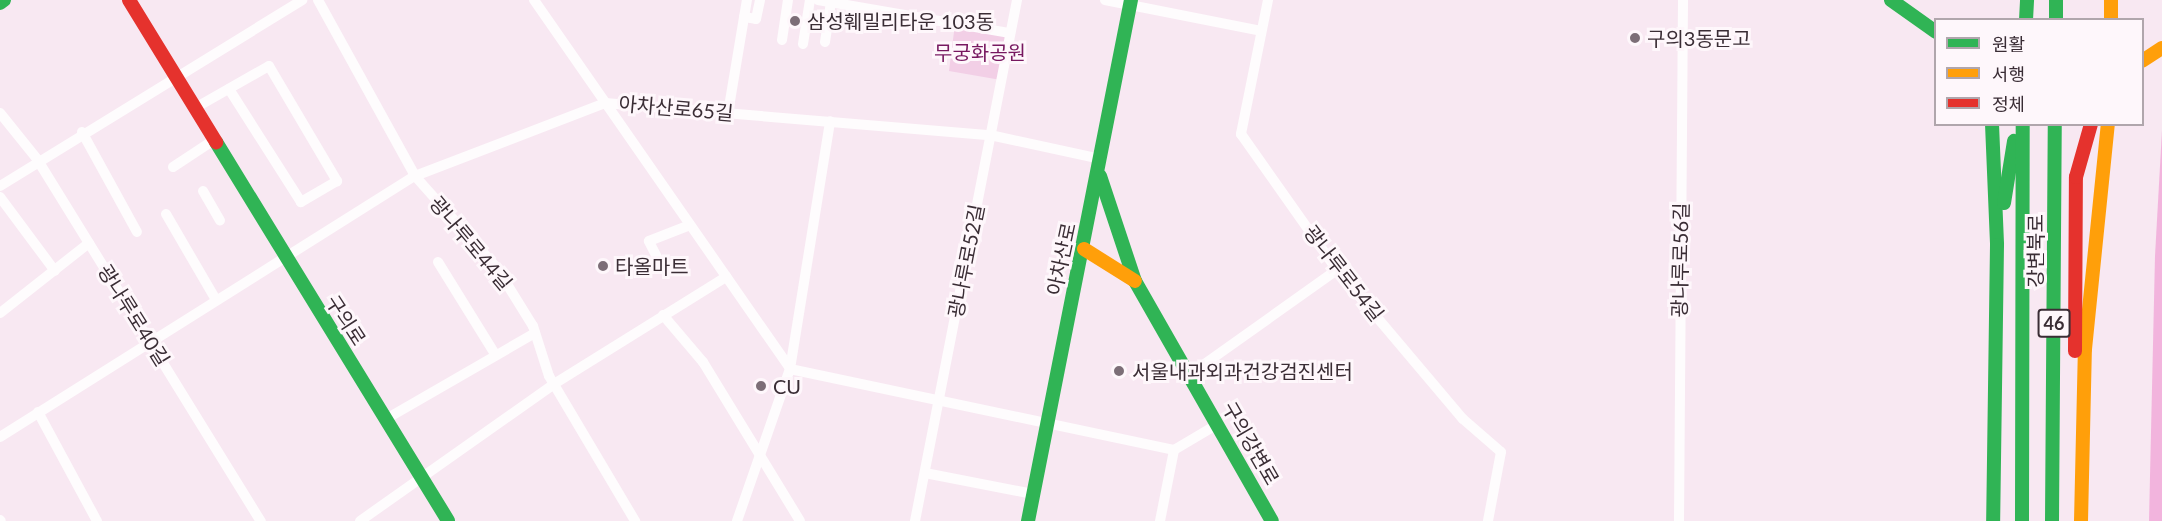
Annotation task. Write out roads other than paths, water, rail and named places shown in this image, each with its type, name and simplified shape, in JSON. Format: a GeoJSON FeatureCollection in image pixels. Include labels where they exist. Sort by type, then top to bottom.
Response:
{"type":"FeatureCollection","features":[{"type":"Feature","properties":{"kind":"main road"},"geometry":{"type":"LineString","coordinates":[[0,3],[4,0]]}},
{"type":"Feature","properties":{"kind":"main road","name":"구의로"},"geometry":{"type":"LineString","coordinates":[[129,0],[448,521]]}},
{"type":"Feature","properties":{"kind":"main road"},"geometry":{"type":"LineString","coordinates":[[1891,0],[1934,32]]}},
{"type":"Feature","properties":{"kind":"main road"},"geometry":{"type":"LineString","coordinates":[[2026,18],[2027,0]]}},
{"type":"Feature","properties":{"kind":"main road"},"geometry":{"type":"LineString","coordinates":[[2056,0],[2056,18]]}},
{"type":"Feature","properties":{"kind":"main road"},"geometry":{"type":"LineString","coordinates":[[2110,18],[2111,0]]}},
{"type":"Feature","properties":{"kind":"main road","name":"아차산로"},"geometry":{"type":"LineString","coordinates":[[1028,521],[1084,249],[1131,2]]}},
{"type":"Feature","properties":{"kind":"main road"},"geometry":{"type":"LineString","coordinates":[[2144,60],[2162,48]]}},
{"type":"Feature","properties":{"kind":"main road"},"geometry":{"type":"LineString","coordinates":[[1992,126],[1997,245],[1993,521]]}},
{"type":"Feature","properties":{"kind":"main road"},"geometry":{"type":"LineString","coordinates":[[1997,245],[2017,126]]}},
{"type":"Feature","properties":{"kind":"main road","name":"강변북로"},"geometry":{"type":"LineString","coordinates":[[2022,521],[2023,126]]}},
{"type":"Feature","properties":{"kind":"main road","name":"강변북로"},"geometry":{"type":"LineString","coordinates":[[2052,521],[2055,126]]}},
{"type":"Feature","properties":{"kind":"main road"},"geometry":{"type":"LineString","coordinates":[[2081,490],[2074,376],[2076,177],[2090,126]]}},
{"type":"Feature","properties":{"kind":"main road"},"geometry":{"type":"LineString","coordinates":[[2081,521],[2085,349],[2108,126]]}},
{"type":"Feature","properties":{"kind":"main road"},"geometry":{"type":"LineString","coordinates":[[1100,166],[1135,281]]}},
{"type":"Feature","properties":{"kind":"main road","name":"구의강변로"},"geometry":{"type":"LineString","coordinates":[[1084,249],[1135,281],[1272,521]]}},
{"type":"Feature","properties":{"kind":"street"},"geometry":{"type":"LineString","coordinates":[[0,186],[37,159],[302,0]]}},
{"type":"Feature","properties":{"kind":"street","name":"광나루로44길"},"geometry":{"type":"LineString","coordinates":[[318,0],[415,176],[497,268],[535,333],[554,384],[634,521]]}},
{"type":"Feature","properties":{"kind":"street"},"geometry":{"type":"LineString","coordinates":[[534,0],[790,369],[1047,421],[1174,450],[1218,424]]}},
{"type":"Feature","properties":{"kind":"street"},"geometry":{"type":"LineString","coordinates":[[728,113],[747,0]]}},
{"type":"Feature","properties":{"kind":"street"},"geometry":{"type":"LineString","coordinates":[[744,17],[756,19],[760,0]]}},
{"type":"Feature","properties":{"kind":"street"},"geometry":{"type":"LineString","coordinates":[[782,40],[788,0]]}},
{"type":"Feature","properties":{"kind":"street"},"geometry":{"type":"LineString","coordinates":[[803,44],[810,0]]}},
{"type":"Feature","properties":{"kind":"street"},"geometry":{"type":"LineString","coordinates":[[818,0],[1010,33]]}},
{"type":"Feature","properties":{"kind":"street","name":"광나루로52길"},"geometry":{"type":"LineString","coordinates":[[915,521],[1017,0]]}},
{"type":"Feature","properties":{"kind":"street"},"geometry":{"type":"LineString","coordinates":[[1105,0],[1131,2],[1261,32]]}},
{"type":"Feature","properties":{"kind":"street","name":"광나루로54길"},"geometry":{"type":"LineString","coordinates":[[1268,0],[1241,134],[1337,270],[1463,420],[1501,452],[1488,521]]}},
{"type":"Feature","properties":{"kind":"street","name":"광나루로56길"},"geometry":{"type":"LineString","coordinates":[[1679,521],[1683,0]]}},
{"type":"Feature","properties":{"kind":"street"},"geometry":{"type":"LineString","coordinates":[[825,42],[831,2]]}},
{"type":"Feature","properties":{"kind":"street"},"geometry":{"type":"LineString","coordinates":[[195,108],[269,66],[337,181],[301,202],[229,89]]}},
{"type":"Feature","properties":{"kind":"street","name":"아차산로65길"},"geometry":{"type":"LineString","coordinates":[[0,437],[150,340],[415,176],[605,103],[990,135],[1100,166]]}},
{"type":"Feature","properties":{"kind":"street","name":"광나루로40길"},"geometry":{"type":"LineString","coordinates":[[0,113],[37,159],[261,521]]}},
{"type":"Feature","properties":{"kind":"street"},"geometry":{"type":"LineString","coordinates":[[737,521],[790,369],[830,121]]}},
{"type":"Feature","properties":{"kind":"street"},"geometry":{"type":"LineString","coordinates":[[82,132],[137,232]]}},
{"type":"Feature","properties":{"kind":"street"},"geometry":{"type":"LineString","coordinates":[[173,167],[214,140]]}},
{"type":"Feature","properties":{"kind":"street"},"geometry":{"type":"LineString","coordinates":[[203,191],[220,220]]}},
{"type":"Feature","properties":{"kind":"street"},"geometry":{"type":"LineString","coordinates":[[0,197],[55,271]]}},
{"type":"Feature","properties":{"kind":"street"},"geometry":{"type":"LineString","coordinates":[[166,214],[216,300]]}},
{"type":"Feature","properties":{"kind":"street"},"geometry":{"type":"LineString","coordinates":[[662,267],[649,241],[690,225]]}},
{"type":"Feature","properties":{"kind":"street"},"geometry":{"type":"LineString","coordinates":[[0,313],[89,243]]}},
{"type":"Feature","properties":{"kind":"street"},"geometry":{"type":"LineString","coordinates":[[438,262],[495,354]]}},
{"type":"Feature","properties":{"kind":"street"},"geometry":{"type":"LineString","coordinates":[[1190,375],[1337,270]]}},
{"type":"Feature","properties":{"kind":"street"},"geometry":{"type":"LineString","coordinates":[[360,521],[554,384],[726,277]]}},
{"type":"Feature","properties":{"kind":"street"},"geometry":{"type":"LineString","coordinates":[[663,315],[703,362],[800,521]]}},
{"type":"Feature","properties":{"kind":"street"},"geometry":{"type":"LineString","coordinates":[[386,419],[495,354],[535,333]]}},
{"type":"Feature","properties":{"kind":"street"},"geometry":{"type":"LineString","coordinates":[[38,412],[98,521]]}},
{"type":"Feature","properties":{"kind":"street"},"geometry":{"type":"LineString","coordinates":[[1160,521],[1174,450]]}},
{"type":"Feature","properties":{"kind":"street"},"geometry":{"type":"LineString","coordinates":[[925,473],[1033,494]]}},
{"type":"Feature","properties":{"kind":"place","name":"삼성훼밀리타운 103동"},"geometry":{"type":"Point","coordinates":[795,21]}},
{"type":"Feature","properties":{"kind":"place","name":"구의3동문고"},"geometry":{"type":"Point","coordinates":[1635,38]}},
{"type":"Feature","properties":{"kind":"place","name":"타올마트"},"geometry":{"type":"Point","coordinates":[603,266]}},
{"type":"Feature","properties":{"kind":"place","name":"서울내과외과건강검진센터"},"geometry":{"type":"Point","coordinates":[1119,371]}},
{"type":"Feature","properties":{"kind":"place","name":"CU"},"geometry":{"type":"Point","coordinates":[761,386]}},
{"type":"Feature","properties":{"kind":"park label","name":"무궁화공원"},"geometry":{"type":"Point","coordinates":[980,52]}}]}
